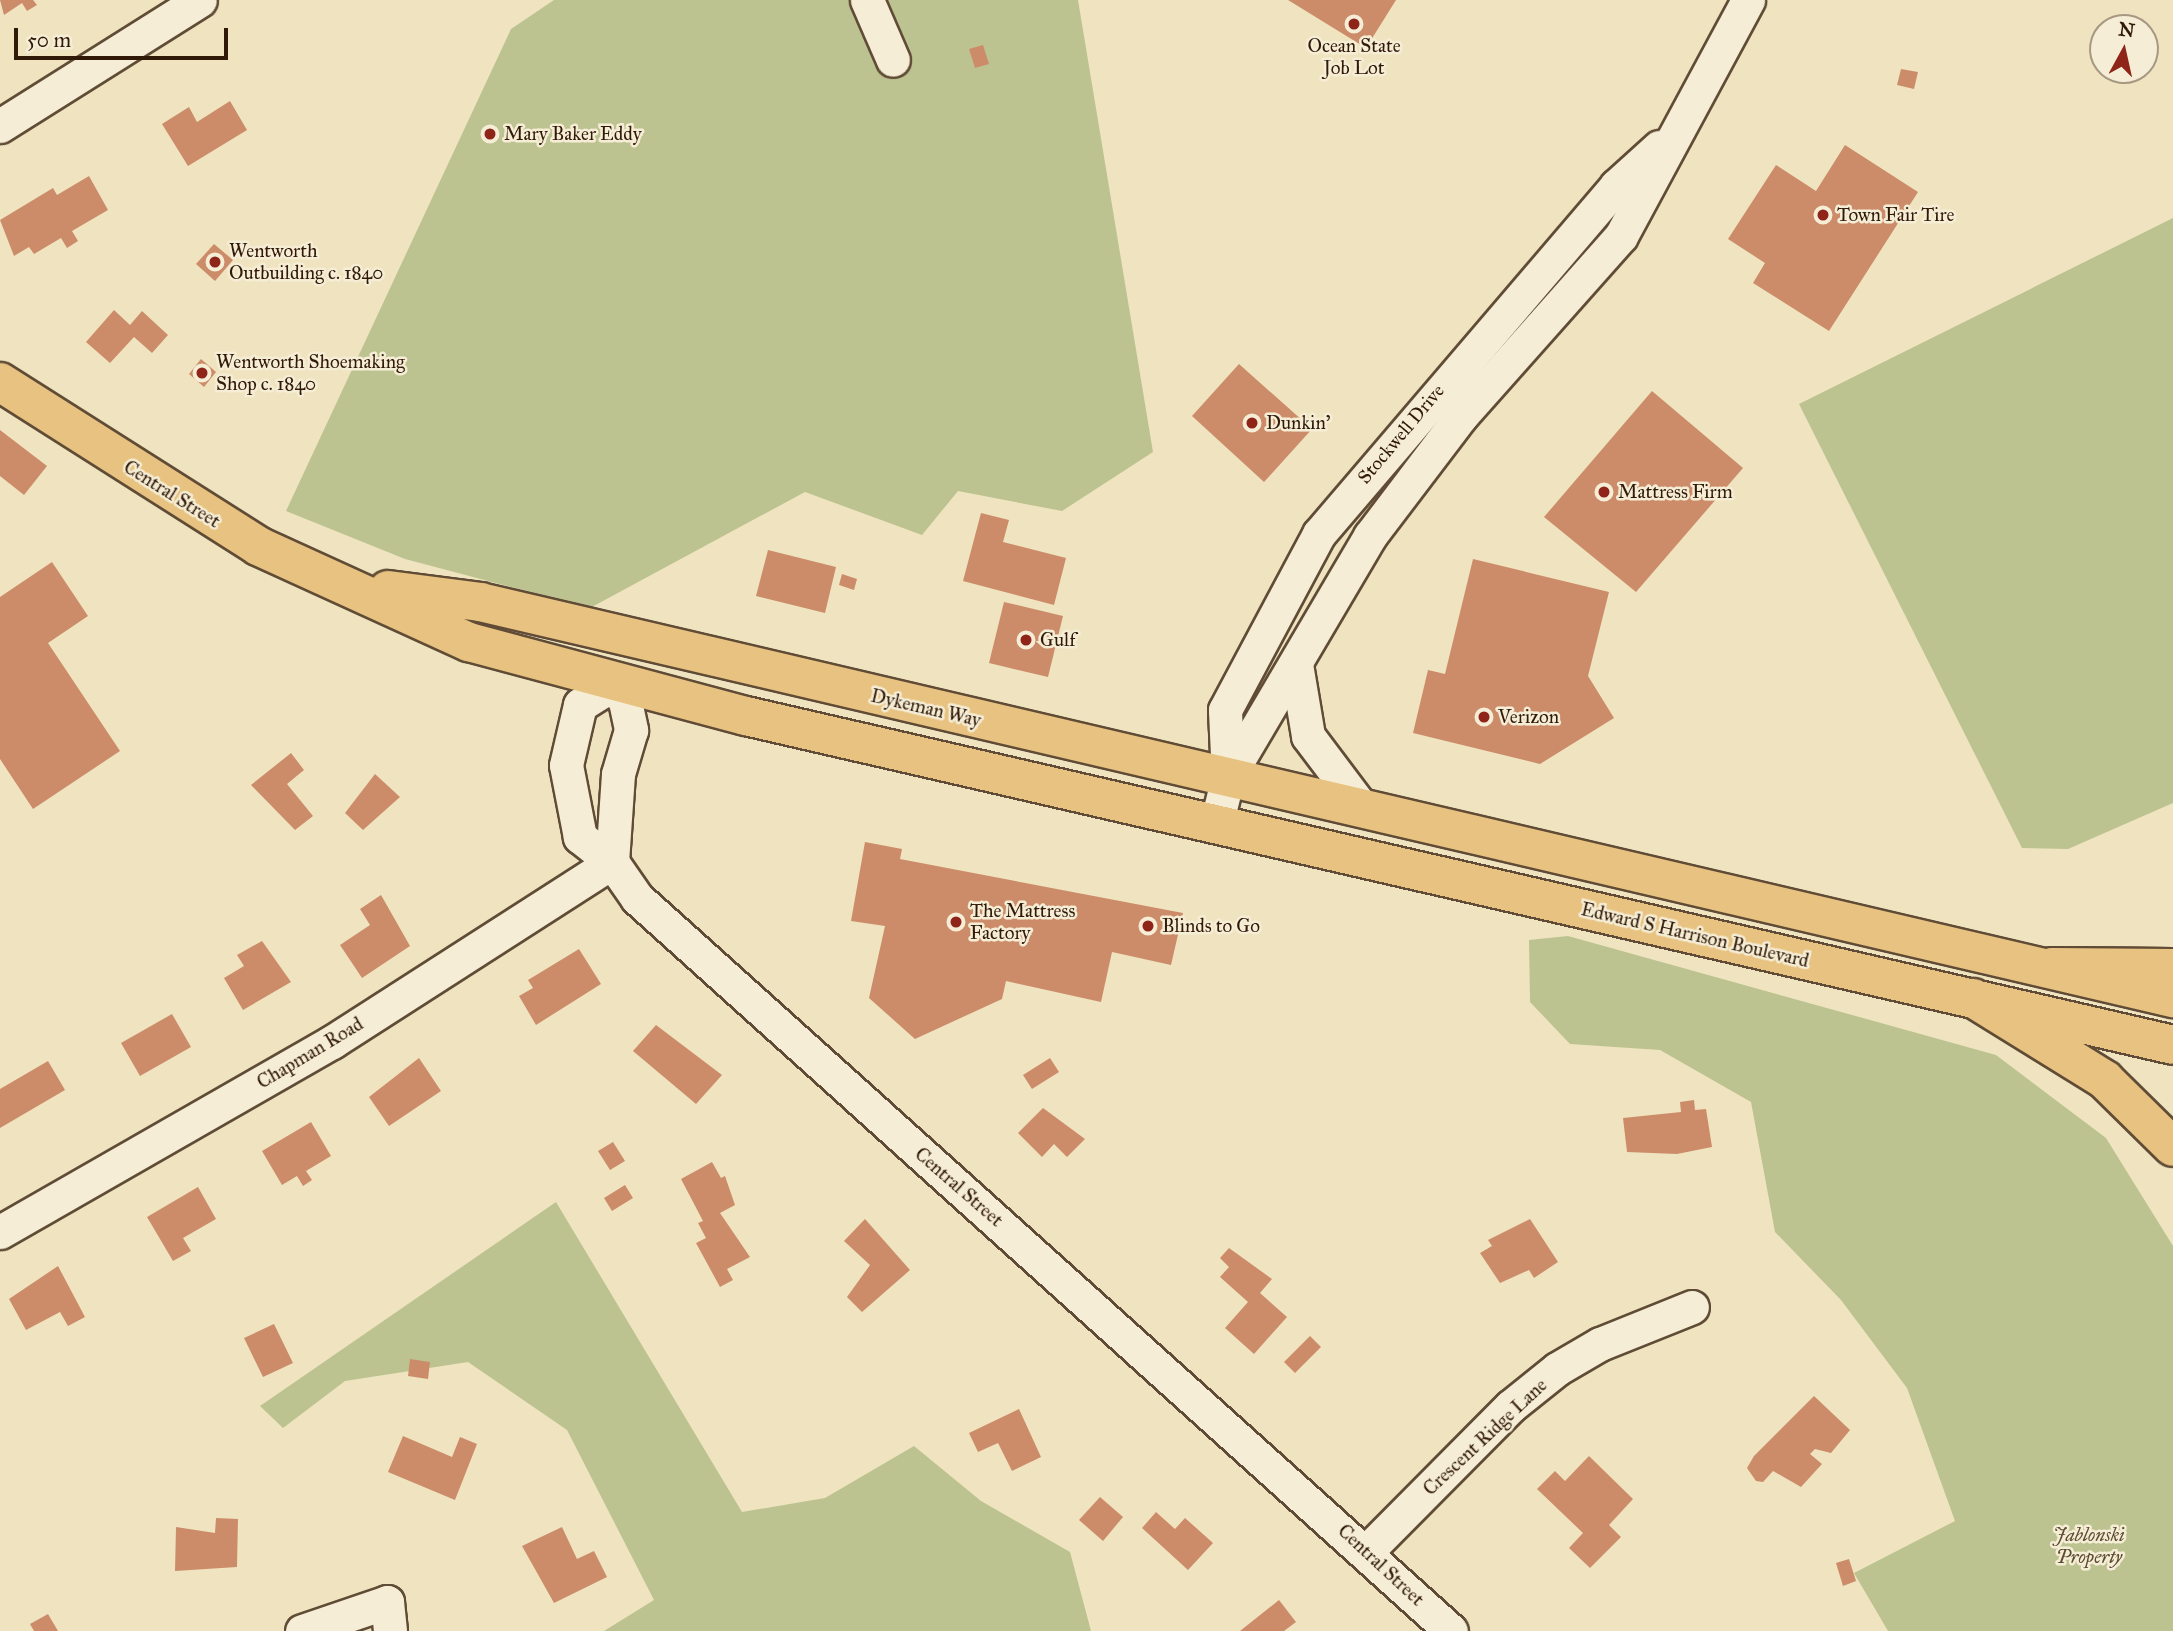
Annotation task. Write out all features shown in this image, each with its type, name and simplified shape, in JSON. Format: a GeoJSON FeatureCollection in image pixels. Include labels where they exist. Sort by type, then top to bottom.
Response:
{"type":"FeatureCollection","features":[{"type":"Feature","properties":{"kind":"main road","name":"Central Street"},"geometry":{"type":"LineString","coordinates":[[0,382],[258,546],[354,586],[469,642],[613,684]]}},
{"type":"Feature","properties":{"kind":"main road","name":"Central Street"},"geometry":{"type":"LineString","coordinates":[[354,586],[480,602],[624,639]]}},
{"type":"Feature","properties":{"kind":"main road","name":"Dykeman Way"},"geometry":{"type":"LineString","coordinates":[[624,639],[1228,777]]}},
{"type":"Feature","properties":{"kind":"main road"},"geometry":{"type":"LineString","coordinates":[[613,684],[1216,825]]}},
{"type":"Feature","properties":{"kind":"main road"},"geometry":{"type":"LineString","coordinates":[[1228,777],[1360,805],[2052,967],[2173,998]]}},
{"type":"Feature","properties":{"kind":"main road","name":"Edward S Harrison Boulevard"},"geometry":{"type":"LineString","coordinates":[[1216,825],[2173,1045]]}},
{"type":"Feature","properties":{"kind":"main road"},"geometry":{"type":"LineString","coordinates":[[2052,967],[2173,968]]}},
{"type":"Feature","properties":{"kind":"main road"},"geometry":{"type":"LineString","coordinates":[[1973,998],[2105,1080],[2173,1147]]}},
{"type":"Feature","properties":{"kind":"street"},"geometry":{"type":"LineString","coordinates":[[0,126],[200,0]]}},
{"type":"Feature","properties":{"kind":"street"},"geometry":{"type":"LineString","coordinates":[[867,0],[893,60]]}},
{"type":"Feature","properties":{"kind":"street","name":"Stockwell Drive"},"geometry":{"type":"LineString","coordinates":[[1228,777],[1394,500],[1621,236],[1667,141],[1748,0]]}},
{"type":"Feature","properties":{"kind":"street","name":"Stockwell Drive"},"geometry":{"type":"LineString","coordinates":[[1216,825],[1228,777],[1225,710],[1319,534],[1616,186],[1667,141]]}},
{"type":"Feature","properties":{"kind":"street"},"geometry":{"type":"LineString","coordinates":[[612,862],[618,774],[631,730],[625,701],[613,684],[624,639]]}},
{"type":"Feature","properties":{"kind":"street"},"geometry":{"type":"LineString","coordinates":[[1296,664],[1308,736],[1360,805]]}},
{"type":"Feature","properties":{"kind":"street","name":"Central Street"},"geometry":{"type":"LineString","coordinates":[[613,684],[580,705],[566,765],[580,837],[600,859],[612,862],[674,937],[1367,1551],[1451,1631]]}},
{"type":"Feature","properties":{"kind":"street","name":"Chapman Road"},"geometry":{"type":"LineString","coordinates":[[0,1232],[332,1042],[612,862]]}},
{"type":"Feature","properties":{"kind":"street","name":"Crescent Ridge Lane"},"geometry":{"type":"LineString","coordinates":[[1367,1551],[1511,1406],[1557,1369],[1600,1343],[1692,1307]]}},
{"type":"Feature","properties":{"kind":"street"},"geometry":{"type":"LineString","coordinates":[[302,1631],[389,1617]]}},
{"type":"Feature","properties":{"kind":"green space"},"geometry":{"type":"Polygon","coordinates":[[[554,0],[1078,0],[1153,452],[1062,511],[958,491],[922,535],[805,492],[590,608],[405,559],[286,511],[511,29],[554,0]]]}},
{"type":"Feature","properties":{"kind":"green space"},"geometry":{"type":"Polygon","coordinates":[[[2173,218],[2173,803],[2068,849],[2022,848],[1799,404],[2173,218]]]}},
{"type":"Feature","properties":{"kind":"green space","name":"Jablonski Property"},"geometry":{"type":"Polygon","coordinates":[[[1568,936],[1996,1055],[2106,1138],[2173,1246],[2173,1631],[1888,1631],[1854,1573],[1955,1521],[1907,1388],[1841,1300],[1775,1232],[1751,1102],[1660,1050],[1570,1044],[1530,1002],[1529,940],[1568,936]]]}},
{"type":"Feature","properties":{"kind":"green space"},"geometry":{"type":"Polygon","coordinates":[[[556,1202],[742,1512],[825,1498],[914,1446],[981,1501],[1070,1552],[1091,1631],[604,1631],[654,1600],[567,1430],[468,1362],[345,1381],[283,1428],[260,1406],[556,1202]]]}},
{"type":"Feature","properties":{"kind":"building"},"geometry":{"type":"Polygon","coordinates":[[[0,0],[33,0],[37,5],[27,11],[22,3],[4,15],[0,0]]]}},
{"type":"Feature","properties":{"kind":"building","name":"Ocean State Job Lot"},"geometry":{"type":"Polygon","coordinates":[[[1288,0],[1396,0],[1366,48],[1288,0]]]}},
{"type":"Feature","properties":{"kind":"building"},"geometry":{"type":"Polygon","coordinates":[[[983,45],[989,64],[975,68],[969,49],[983,45]]]}},
{"type":"Feature","properties":{"kind":"building"},"geometry":{"type":"Polygon","coordinates":[[[1901,69],[1918,72],[1914,89],[1897,85],[1901,69]]]}},
{"type":"Feature","properties":{"kind":"building"},"geometry":{"type":"Polygon","coordinates":[[[230,101],[247,130],[188,166],[162,124],[189,107],[197,122],[230,101]]]}},
{"type":"Feature","properties":{"kind":"building","name":"Town Fair Tire"},"geometry":{"type":"Polygon","coordinates":[[[1845,145],[1918,192],[1829,331],[1753,283],[1765,263],[1728,239],[1776,165],[1816,191],[1845,145]]]}},
{"type":"Feature","properties":{"kind":"building"},"geometry":{"type":"Polygon","coordinates":[[[89,176],[108,210],[72,231],[78,241],[67,248],[61,238],[34,254],[29,247],[14,256],[0,220],[53,188],[57,195],[89,176]]]}},
{"type":"Feature","properties":{"kind":"building","name":"Wentworth Outbuilding c. 1840"},"geometry":{"type":"Polygon","coordinates":[[[214,244],[233,260],[215,281],[196,264],[214,244]]]}},
{"type":"Feature","properties":{"kind":"building"},"geometry":{"type":"Polygon","coordinates":[[[114,310],[130,325],[142,311],[168,335],[152,353],[134,337],[110,363],[86,342],[114,310]]]}},
{"type":"Feature","properties":{"kind":"building","name":"Wentworth Shoemaking Shop c. 1840"},"geometry":{"type":"Polygon","coordinates":[[[201,359],[216,372],[204,387],[189,374],[201,359]]]}},
{"type":"Feature","properties":{"kind":"building","name":"Dunkin'"},"geometry":{"type":"Polygon","coordinates":[[[1239,364],[1312,429],[1264,482],[1192,416],[1239,364]]]}},
{"type":"Feature","properties":{"kind":"building"},"geometry":{"type":"Polygon","coordinates":[[[1652,391],[1743,468],[1636,592],[1544,517],[1652,391]]]}},
{"type":"Feature","properties":{"kind":"building"},"geometry":{"type":"Polygon","coordinates":[[[0,430],[47,466],[24,495],[0,476],[0,430]]]}},
{"type":"Feature","properties":{"kind":"building"},"geometry":{"type":"Polygon","coordinates":[[[981,513],[1009,520],[1003,542],[1066,558],[1054,605],[963,581],[981,513]]]}},
{"type":"Feature","properties":{"kind":"building"},"geometry":{"type":"Polygon","coordinates":[[[768,550],[836,567],[825,613],[756,596],[768,550]]]}},
{"type":"Feature","properties":{"kind":"building"},"geometry":{"type":"Polygon","coordinates":[[[1473,559],[1609,592],[1588,676],[1614,718],[1540,764],[1413,733],[1428,670],[1445,674],[1473,559]]]}},
{"type":"Feature","properties":{"kind":"building"},"geometry":{"type":"Polygon","coordinates":[[[52,562],[88,616],[48,643],[120,751],[33,809],[0,759],[0,597],[52,562]]]}},
{"type":"Feature","properties":{"kind":"building"},"geometry":{"type":"Polygon","coordinates":[[[842,574],[857,579],[854,590],[839,585],[842,574]]]}},
{"type":"Feature","properties":{"kind":"building","name":"Gulf"},"geometry":{"type":"Polygon","coordinates":[[[1004,602],[1063,616],[1048,677],[989,663],[1004,602]]]}},
{"type":"Feature","properties":{"kind":"building"},"geometry":{"type":"Polygon","coordinates":[[[291,753],[304,770],[287,784],[313,816],[295,830],[251,785],[291,753]]]}},
{"type":"Feature","properties":{"kind":"building"},"geometry":{"type":"Polygon","coordinates":[[[375,774],[400,797],[363,830],[345,813],[375,774]]]}},
{"type":"Feature","properties":{"kind":"building"},"geometry":{"type":"Polygon","coordinates":[[[865,842],[902,849],[900,859],[1183,913],[1171,965],[1112,952],[1101,1002],[1006,981],[1002,999],[915,1039],[869,998],[885,926],[851,921],[865,842]]]}},
{"type":"Feature","properties":{"kind":"building"},"geometry":{"type":"Polygon","coordinates":[[[381,895],[410,946],[362,978],[340,945],[370,925],[360,909],[381,895]]]}},
{"type":"Feature","properties":{"kind":"building"},"geometry":{"type":"Polygon","coordinates":[[[262,941],[291,982],[243,1010],[224,978],[244,966],[237,955],[262,941]]]}},
{"type":"Feature","properties":{"kind":"building"},"geometry":{"type":"Polygon","coordinates":[[[579,949],[601,984],[536,1025],[519,996],[533,988],[528,980],[579,949]]]}},
{"type":"Feature","properties":{"kind":"building"},"geometry":{"type":"Polygon","coordinates":[[[172,1014],[191,1047],[140,1076],[121,1043],[172,1014]]]}},
{"type":"Feature","properties":{"kind":"building"},"geometry":{"type":"Polygon","coordinates":[[[656,1025],[722,1075],[696,1104],[633,1051],[656,1025]]]}},
{"type":"Feature","properties":{"kind":"building"},"geometry":{"type":"Polygon","coordinates":[[[419,1058],[441,1091],[389,1126],[369,1097],[419,1058]]]}},
{"type":"Feature","properties":{"kind":"building"},"geometry":{"type":"Polygon","coordinates":[[[1050,1058],[1059,1072],[1032,1089],[1023,1075],[1050,1058]]]}},
{"type":"Feature","properties":{"kind":"building"},"geometry":{"type":"Polygon","coordinates":[[[48,1061],[65,1090],[0,1128],[0,1089],[48,1061]]]}},
{"type":"Feature","properties":{"kind":"building"},"geometry":{"type":"Polygon","coordinates":[[[1694,1100],[1695,1110],[1706,1109],[1712,1147],[1677,1154],[1627,1152],[1623,1118],[1681,1112],[1680,1102],[1694,1100]]]}},
{"type":"Feature","properties":{"kind":"building"},"geometry":{"type":"Polygon","coordinates":[[[1043,1108],[1085,1139],[1067,1157],[1054,1144],[1042,1157],[1018,1133],[1043,1108]]]}},
{"type":"Feature","properties":{"kind":"building"},"geometry":{"type":"Polygon","coordinates":[[[311,1122],[331,1156],[306,1171],[312,1180],[303,1186],[297,1176],[282,1185],[262,1151],[311,1122]]]}},
{"type":"Feature","properties":{"kind":"building"},"geometry":{"type":"Polygon","coordinates":[[[613,1142],[625,1161],[610,1170],[598,1151],[613,1142]]]}},
{"type":"Feature","properties":{"kind":"building"},"geometry":{"type":"Polygon","coordinates":[[[712,1162],[721,1178],[725,1176],[735,1205],[720,1213],[750,1257],[727,1269],[733,1280],[720,1287],[696,1243],[706,1238],[698,1223],[703,1221],[681,1179],[712,1162]]]}},
{"type":"Feature","properties":{"kind":"building"},"geometry":{"type":"Polygon","coordinates":[[[625,1185],[633,1198],[612,1211],[604,1198],[625,1185]]]}},
{"type":"Feature","properties":{"kind":"building"},"geometry":{"type":"Polygon","coordinates":[[[198,1187],[216,1219],[183,1238],[191,1251],[173,1261],[147,1217],[198,1187]]]}},
{"type":"Feature","properties":{"kind":"building"},"geometry":{"type":"Polygon","coordinates":[[[865,1219],[910,1270],[862,1312],[847,1297],[870,1265],[844,1241],[865,1219]]]}},
{"type":"Feature","properties":{"kind":"building"},"geometry":{"type":"Polygon","coordinates":[[[1530,1219],[1558,1262],[1534,1278],[1529,1270],[1500,1283],[1480,1253],[1492,1246],[1488,1240],[1530,1219]]]}},
{"type":"Feature","properties":{"kind":"building"},"geometry":{"type":"Polygon","coordinates":[[[1229,1248],[1272,1279],[1260,1293],[1287,1317],[1254,1354],[1225,1328],[1248,1302],[1220,1277],[1229,1267],[1220,1258],[1229,1248]]]}},
{"type":"Feature","properties":{"kind":"building"},"geometry":{"type":"Polygon","coordinates":[[[58,1266],[85,1317],[68,1326],[60,1312],[26,1330],[9,1299],[58,1266]]]}},
{"type":"Feature","properties":{"kind":"building"},"geometry":{"type":"Polygon","coordinates":[[[274,1324],[293,1363],[263,1377],[244,1338],[274,1324]]]}},
{"type":"Feature","properties":{"kind":"building"},"geometry":{"type":"Polygon","coordinates":[[[1310,1336],[1321,1347],[1295,1373],[1284,1362],[1310,1336]]]}},
{"type":"Feature","properties":{"kind":"building"},"geometry":{"type":"Polygon","coordinates":[[[410,1359],[430,1362],[428,1379],[408,1376],[410,1359]]]}},
{"type":"Feature","properties":{"kind":"building"},"geometry":{"type":"Polygon","coordinates":[[[1814,1396],[1850,1430],[1831,1453],[1815,1449],[1810,1454],[1822,1464],[1801,1487],[1773,1471],[1763,1482],[1756,1481],[1747,1468],[1754,1456],[1814,1396]]]}},
{"type":"Feature","properties":{"kind":"building"},"geometry":{"type":"Polygon","coordinates":[[[1019,1409],[1041,1457],[1012,1471],[998,1443],[978,1452],[969,1433],[1019,1409]]]}},
{"type":"Feature","properties":{"kind":"building"},"geometry":{"type":"Polygon","coordinates":[[[403,1436],[452,1457],[460,1437],[477,1444],[455,1500],[388,1472],[403,1436]]]}},
{"type":"Feature","properties":{"kind":"building"},"geometry":{"type":"Polygon","coordinates":[[[1589,1456],[1633,1499],[1609,1525],[1621,1537],[1590,1568],[1569,1548],[1583,1533],[1537,1489],[1555,1471],[1565,1481],[1589,1456]]]}},
{"type":"Feature","properties":{"kind":"building"},"geometry":{"type":"Polygon","coordinates":[[[1100,1497],[1123,1517],[1103,1541],[1079,1520],[1100,1497]]]}},
{"type":"Feature","properties":{"kind":"building"},"geometry":{"type":"Polygon","coordinates":[[[1156,1512],[1175,1529],[1185,1518],[1213,1543],[1188,1570],[1142,1528],[1156,1512]]]}},
{"type":"Feature","properties":{"kind":"building"},"geometry":{"type":"Polygon","coordinates":[[[216,1518],[238,1519],[237,1567],[175,1571],[176,1527],[215,1533],[216,1518]]]}},
{"type":"Feature","properties":{"kind":"building"},"geometry":{"type":"Polygon","coordinates":[[[562,1527],[577,1559],[594,1551],[607,1577],[554,1603],[522,1546],[562,1527]]]}},
{"type":"Feature","properties":{"kind":"building"},"geometry":{"type":"Polygon","coordinates":[[[1849,1559],[1856,1581],[1843,1586],[1836,1563],[1849,1559]]]}},
{"type":"Feature","properties":{"kind":"building"},"geometry":{"type":"Polygon","coordinates":[[[1279,1600],[1296,1622],[1284,1631],[1240,1631],[1279,1600]]]}},
{"type":"Feature","properties":{"kind":"building"},"geometry":{"type":"Polygon","coordinates":[[[48,1614],[58,1631],[34,1631],[30,1624],[48,1614]]]}},
{"type":"Feature","properties":{"kind":"place","name":"Ocean State Job Lot"},"geometry":{"type":"Point","coordinates":[1354,24]}},
{"type":"Feature","properties":{"kind":"place","name":"Mary Baker Eddy"},"geometry":{"type":"Point","coordinates":[490,134]}},
{"type":"Feature","properties":{"kind":"place","name":"Town Fair Tire"},"geometry":{"type":"Point","coordinates":[1823,215]}},
{"type":"Feature","properties":{"kind":"place","name":"Wentworth Outbuilding c. 1840"},"geometry":{"type":"Point","coordinates":[215,262]}},
{"type":"Feature","properties":{"kind":"place","name":"Wentworth Shoemaking Shop c. 1840"},"geometry":{"type":"Point","coordinates":[202,373]}},
{"type":"Feature","properties":{"kind":"place","name":"Dunkin'"},"geometry":{"type":"Point","coordinates":[1252,423]}},
{"type":"Feature","properties":{"kind":"place","name":"Mattress Firm"},"geometry":{"type":"Point","coordinates":[1604,492]}},
{"type":"Feature","properties":{"kind":"place","name":"Gulf"},"geometry":{"type":"Point","coordinates":[1026,640]}},
{"type":"Feature","properties":{"kind":"place","name":"Verizon"},"geometry":{"type":"Point","coordinates":[1484,717]}},
{"type":"Feature","properties":{"kind":"place","name":"The Mattress Factory"},"geometry":{"type":"Point","coordinates":[956,922]}},
{"type":"Feature","properties":{"kind":"place","name":"Blinds to Go"},"geometry":{"type":"Point","coordinates":[1148,926]}}]}
